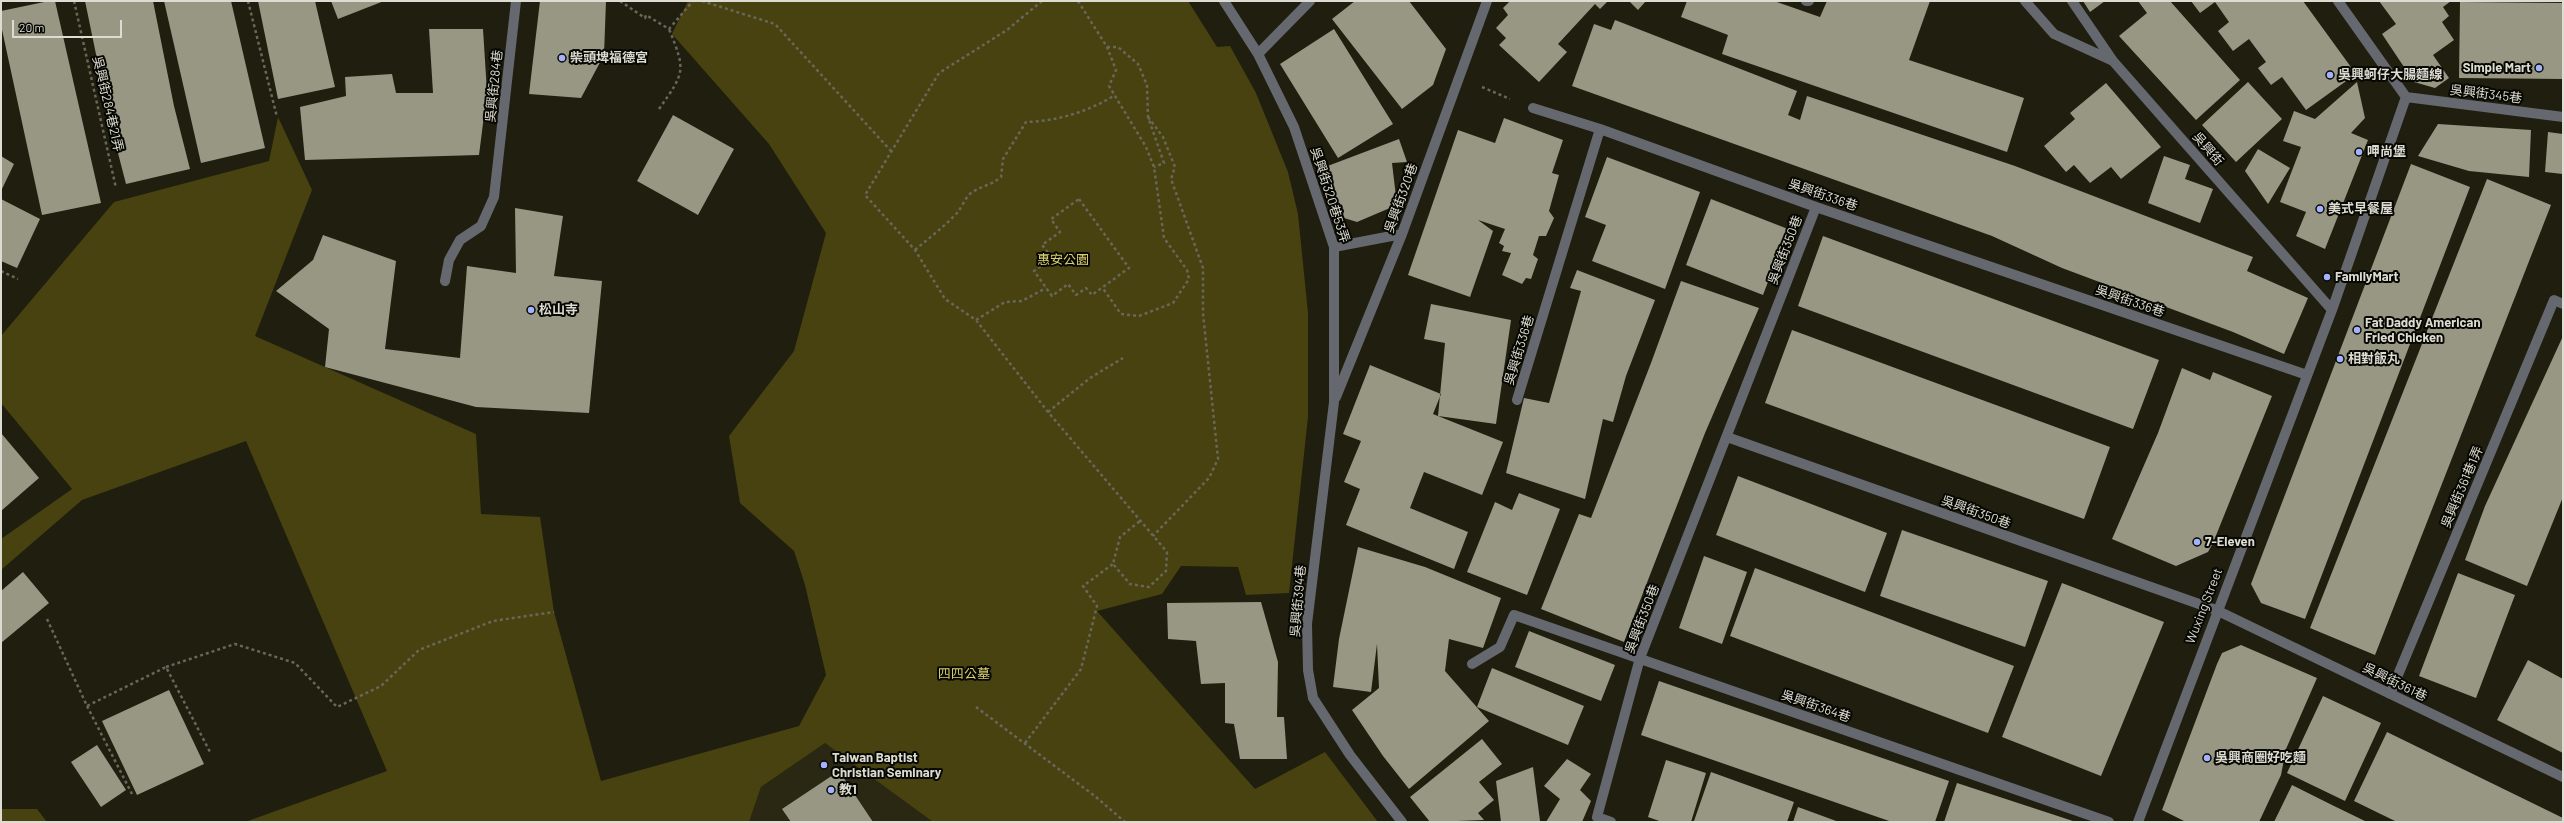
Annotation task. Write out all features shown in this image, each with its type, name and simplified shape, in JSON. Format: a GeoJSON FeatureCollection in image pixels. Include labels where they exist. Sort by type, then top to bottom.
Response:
{"type":"FeatureCollection","features":[{"type":"Feature","properties":{"kind":"street","name":"吳興街284巷"},"geometry":{"type":"LineString","coordinates":[[445,281],[449,260],[460,240],[481,226],[494,198],[516,1]]}},
{"type":"Feature","properties":{"kind":"street","name":"吳興街320巷53弄"},"geometry":{"type":"LineString","coordinates":[[1224,1],[1258,54],[1294,127],[1334,247],[1334,402]]}},
{"type":"Feature","properties":{"kind":"street"},"geometry":{"type":"LineString","coordinates":[[1258,54],[1310,1]]}},
{"type":"Feature","properties":{"kind":"street","name":"吳興街320巷"},"geometry":{"type":"LineString","coordinates":[[1334,402],[1402,234],[1487,1]]}},
{"type":"Feature","properties":{"kind":"street"},"geometry":{"type":"LineString","coordinates":[[2025,1],[2054,34],[2113,60]]}},
{"type":"Feature","properties":{"kind":"street","name":"吳興街"},"geometry":{"type":"LineString","coordinates":[[2072,1],[2113,60],[2332,310]]}},
{"type":"Feature","properties":{"kind":"street"},"geometry":{"type":"LineString","coordinates":[[2338,1],[2406,97]]}},
{"type":"Feature","properties":{"kind":"street","name":"吳興街345巷"},"geometry":{"type":"LineString","coordinates":[[2406,97],[2563,117]]}},
{"type":"Feature","properties":{"kind":"street","name":"Wuxing Street"},"geometry":{"type":"LineString","coordinates":[[2138,822],[2216,610],[2332,310],[2406,97]]}},
{"type":"Feature","properties":{"kind":"street"},"geometry":{"type":"LineString","coordinates":[[1533,108],[1600,129]]}},
{"type":"Feature","properties":{"kind":"street","name":"吳興街336巷"},"geometry":{"type":"LineString","coordinates":[[1517,400],[1600,129],[1816,207],[2307,375]]}},
{"type":"Feature","properties":{"kind":"street","name":"吳興街350巷"},"geometry":{"type":"LineString","coordinates":[[1611,822],[1598,817],[1640,658],[1728,437],[1816,207]]}},
{"type":"Feature","properties":{"kind":"street"},"geometry":{"type":"LineString","coordinates":[[1334,247],[1402,234]]}},
{"type":"Feature","properties":{"kind":"street","name":"吳興街361巷1弄"},"geometry":{"type":"LineString","coordinates":[[2390,694],[2554,300],[2563,304]]}},
{"type":"Feature","properties":{"kind":"street","name":"吳興街394巷"},"geometry":{"type":"LineString","coordinates":[[1334,402],[1307,624],[1308,670],[1313,698],[1321,713],[1350,755],[1402,822]]}},
{"type":"Feature","properties":{"kind":"street","name":"吳興街350巷"},"geometry":{"type":"LineString","coordinates":[[1728,437],[2216,610]]}},
{"type":"Feature","properties":{"kind":"street","name":"吳興街361巷"},"geometry":{"type":"LineString","coordinates":[[2216,610],[2563,777]]}},
{"type":"Feature","properties":{"kind":"street","name":"吳興街364巷"},"geometry":{"type":"LineString","coordinates":[[1472,664],[1500,647],[1514,615],[2108,822]]}},
{"type":"Feature","properties":{"kind":"path","name":"吳興街284巷21弄"},"geometry":{"type":"LineString","coordinates":[[74,1],[116,188]]}},
{"type":"Feature","properties":{"kind":"path"},"geometry":{"type":"LineString","coordinates":[[248,1],[277,117]]}},
{"type":"Feature","properties":{"kind":"path"},"geometry":{"type":"LineString","coordinates":[[620,1],[645,18],[646,15],[669,29],[681,58],[679,80],[659,108]]}},
{"type":"Feature","properties":{"kind":"path"},"geometry":{"type":"LineString","coordinates":[[669,29],[693,1]]}},
{"type":"Feature","properties":{"kind":"path"},"geometry":{"type":"LineString","coordinates":[[702,1],[776,24],[891,151]]}},
{"type":"Feature","properties":{"kind":"path"},"geometry":{"type":"LineString","coordinates":[[1042,1],[1007,30],[939,72],[865,195],[914,250],[945,299],[976,320],[1048,412],[1167,552],[1166,570],[1149,586],[1130,584],[1113,564]]}},
{"type":"Feature","properties":{"kind":"path"},"geometry":{"type":"LineString","coordinates":[[1078,1],[1107,47],[1116,70],[1109,86],[1146,147],[1154,167],[1164,238],[1188,270],[1189,280],[1172,303],[1139,316],[1121,314],[1102,287]]}},
{"type":"Feature","properties":{"kind":"path"},"geometry":{"type":"LineString","coordinates":[[1107,47],[1118,47],[1138,64],[1146,85],[1148,117],[1164,163],[1154,167]]}},
{"type":"Feature","properties":{"kind":"path"},"geometry":{"type":"LineString","coordinates":[[1459,78],[1533,108]]}},
{"type":"Feature","properties":{"kind":"path"},"geometry":{"type":"LineString","coordinates":[[914,250],[945,226],[962,207],[970,194],[984,185],[994,184],[1001,177],[1003,159],[1026,122],[1050,122],[1089,108],[1115,95]]}},
{"type":"Feature","properties":{"kind":"path"},"geometry":{"type":"LineString","coordinates":[[1148,117],[1163,137],[1175,168],[1171,179],[1203,268],[1204,313],[1218,459],[1209,478],[1153,536]]}},
{"type":"Feature","properties":{"kind":"path"},"geometry":{"type":"LineString","coordinates":[[1079,199],[1129,268],[1092,296],[1086,288],[1076,295],[1068,284],[1052,296],[1046,288],[1034,271],[1052,258],[1042,245],[1060,232],[1051,220],[1079,199]]}},
{"type":"Feature","properties":{"kind":"path"},"geometry":{"type":"LineString","coordinates":[[1,271],[18,279]]}},
{"type":"Feature","properties":{"kind":"path"},"geometry":{"type":"LineString","coordinates":[[976,320],[1005,302],[1022,301],[1046,288]]}},
{"type":"Feature","properties":{"kind":"path"},"geometry":{"type":"LineString","coordinates":[[1048,412],[1090,378],[1123,358]]}},
{"type":"Feature","properties":{"kind":"path"},"geometry":{"type":"LineString","coordinates":[[1025,743],[1081,669],[1097,606],[1083,586],[1113,564],[1120,537],[1140,521]]}},
{"type":"Feature","properties":{"kind":"path"},"geometry":{"type":"LineString","coordinates":[[87,706],[166,668],[235,644],[295,663],[337,707],[381,686],[419,650],[493,621],[554,612]]}},
{"type":"Feature","properties":{"kind":"path"},"geometry":{"type":"LineString","coordinates":[[47,619],[87,706],[132,794]]}},
{"type":"Feature","properties":{"kind":"path"},"geometry":{"type":"LineString","coordinates":[[166,668],[210,752]]}},
{"type":"Feature","properties":{"kind":"path"},"geometry":{"type":"LineString","coordinates":[[976,707],[1025,743],[1125,822]]}},
{"type":"Feature","properties":{"kind":"shaded area","name":"Taiwan Baptist Christian Seminary"},"geometry":{"type":"Polygon","coordinates":[[[825,743],[933,822],[749,822],[761,787],[825,743]]]}},
{"type":"Feature","properties":{"kind":"green space"},"geometry":{"type":"Polygon","coordinates":[[[688,1],[1188,1],[1217,47],[1230,46],[1256,93],[1288,172],[1298,214],[1308,313],[1308,417],[1289,593],[1246,595],[1238,567],[1181,566],[1162,594],[1097,611],[1255,789],[1325,752],[1378,822],[933,822],[825,743],[761,787],[749,822],[245,822],[387,771],[246,441],[82,500],[1,570],[1,539],[72,489],[1,403],[1,336],[114,202],[269,161],[278,117],[312,190],[255,336],[476,434],[481,514],[540,517],[554,612],[601,781],[799,726],[826,675],[805,585],[794,551],[740,503],[729,436],[794,351],[826,233],[769,144],[672,34],[688,1]]]}},
{"type":"Feature","properties":{"kind":"green space"},"geometry":{"type":"Polygon","coordinates":[[[1,809],[37,809],[47,822],[1,822],[1,809]]]}},
{"type":"Feature","properties":{"kind":"building"},"geometry":{"type":"Polygon","coordinates":[[[55,1],[101,203],[42,215],[1,25],[1,11],[55,1]]]}},
{"type":"Feature","properties":{"kind":"building"},"geometry":{"type":"Polygon","coordinates":[[[85,1],[153,1],[174,106],[190,169],[126,184],[110,122],[85,1]]]}},
{"type":"Feature","properties":{"kind":"building"},"geometry":{"type":"Polygon","coordinates":[[[164,1],[231,1],[265,148],[201,163],[164,1]]]}},
{"type":"Feature","properties":{"kind":"building"},"geometry":{"type":"Polygon","coordinates":[[[258,1],[315,1],[335,87],[278,99],[258,1]]]}},
{"type":"Feature","properties":{"kind":"building"},"geometry":{"type":"Polygon","coordinates":[[[331,1],[384,1],[338,19],[331,1]]]}},
{"type":"Feature","properties":{"kind":"building"},"geometry":{"type":"Polygon","coordinates":[[[540,1],[606,1],[604,55],[581,98],[529,94],[540,1]]]}},
{"type":"Feature","properties":{"kind":"building"},"geometry":{"type":"Polygon","coordinates":[[[1355,1],[1409,1],[1446,49],[1433,85],[1402,109],[1332,19],[1355,1]]]}},
{"type":"Feature","properties":{"kind":"building"},"geometry":{"type":"Polygon","coordinates":[[[1510,1],[1608,1],[1600,9],[1595,4],[1558,44],[1567,52],[1539,82],[1499,45],[1506,38],[1496,28],[1508,15],[1503,8],[1510,1]]]}},
{"type":"Feature","properties":{"kind":"building"},"geometry":{"type":"Polygon","coordinates":[[[1629,1],[1646,1],[1638,10],[1629,1]]]}},
{"type":"Feature","properties":{"kind":"building"},"geometry":{"type":"Polygon","coordinates":[[[1687,1],[1774,1],[1820,17],[1827,1],[1930,1],[1909,60],[2024,98],[2007,152],[1722,54],[1728,35],[1681,17],[1687,1]]]}},
{"type":"Feature","properties":{"kind":"building"},"geometry":{"type":"Polygon","coordinates":[[[2083,1],[2105,1],[2090,12],[2083,1]]]}},
{"type":"Feature","properties":{"kind":"building"},"geometry":{"type":"Polygon","coordinates":[[[2138,1],[2170,1],[2240,80],[2196,120],[2119,36],[2147,13],[2138,1]]]}},
{"type":"Feature","properties":{"kind":"building"},"geometry":{"type":"Polygon","coordinates":[[[2191,1],[2303,1],[2356,74],[2306,110],[2282,77],[2271,85],[2258,68],[2266,62],[2249,39],[2233,51],[2218,31],[2229,22],[2215,2],[2200,13],[2191,1]]]}},
{"type":"Feature","properties":{"kind":"building"},"geometry":{"type":"Polygon","coordinates":[[[2379,1],[2451,1],[2443,7],[2449,16],[2442,22],[2454,40],[2433,55],[2449,78],[2435,88],[2414,82],[2382,34],[2396,24],[2379,1]]]}},
{"type":"Feature","properties":{"kind":"building"},"geometry":{"type":"Polygon","coordinates":[[[2460,2],[2563,3],[2563,79],[2459,78],[2460,2]]]}},
{"type":"Feature","properties":{"kind":"building"},"geometry":{"type":"Polygon","coordinates":[[[1615,20],[1797,91],[1788,115],[1800,120],[1807,96],[2015,166],[2253,257],[2247,271],[2308,298],[2284,354],[2233,332],[2062,268],[1992,236],[1572,86],[1594,24],[1611,30],[1615,20]]]}},
{"type":"Feature","properties":{"kind":"building"},"geometry":{"type":"Polygon","coordinates":[[[429,29],[483,29],[487,92],[479,155],[305,160],[300,107],[346,96],[345,77],[392,74],[396,93],[433,93],[429,29]]]}},
{"type":"Feature","properties":{"kind":"building"},"geometry":{"type":"Polygon","coordinates":[[[1334,29],[1393,124],[1338,158],[1280,64],[1334,29]]]}},
{"type":"Feature","properties":{"kind":"building"},"geometry":{"type":"Polygon","coordinates":[[[2248,82],[2282,119],[2236,162],[2202,125],[2248,82]]]}},
{"type":"Feature","properties":{"kind":"building"},"geometry":{"type":"Polygon","coordinates":[[[2357,82],[2365,118],[2351,133],[2368,140],[2325,249],[2296,236],[2306,212],[2280,202],[2301,147],[2283,141],[2294,111],[2315,119],[2357,82]]]}},
{"type":"Feature","properties":{"kind":"building"},"geometry":{"type":"Polygon","coordinates":[[[2106,83],[2161,147],[2121,179],[2111,167],[2090,183],[2074,165],[2066,172],[2044,146],[2075,119],[2070,113],[2106,83]]]}},
{"type":"Feature","properties":{"kind":"building"},"geometry":{"type":"Polygon","coordinates":[[[673,115],[734,149],[698,215],[637,181],[673,115]]]}},
{"type":"Feature","properties":{"kind":"building"},"geometry":{"type":"Polygon","coordinates":[[[1504,118],[1563,140],[1552,173],[1559,175],[1549,211],[1554,218],[1546,236],[1539,236],[1533,255],[1538,259],[1531,279],[1526,278],[1522,284],[1502,275],[1511,253],[1502,251],[1504,246],[1499,243],[1505,229],[1478,220],[1493,231],[1470,297],[1408,275],[1458,130],[1495,143],[1504,118]]]}},
{"type":"Feature","properties":{"kind":"building"},"geometry":{"type":"Polygon","coordinates":[[[2438,124],[2531,130],[2529,177],[2469,171],[2418,156],[2438,124]]]}},
{"type":"Feature","properties":{"kind":"building"},"geometry":{"type":"Polygon","coordinates":[[[2548,132],[2563,134],[2563,174],[2545,172],[2548,132]]]}},
{"type":"Feature","properties":{"kind":"building"},"geometry":{"type":"Polygon","coordinates":[[[1399,139],[1407,162],[1392,163],[1397,205],[1357,222],[1344,218],[1325,167],[1399,139]]]}},
{"type":"Feature","properties":{"kind":"building"},"geometry":{"type":"Polygon","coordinates":[[[2258,149],[2290,168],[2268,204],[2245,171],[2258,149]]]}},
{"type":"Feature","properties":{"kind":"building"},"geometry":{"type":"Polygon","coordinates":[[[1,156],[14,164],[1,191],[1,156]]]}},
{"type":"Feature","properties":{"kind":"building"},"geometry":{"type":"Polygon","coordinates":[[[2164,156],[2190,165],[2185,179],[2213,189],[2200,223],[2148,203],[2164,156]]]}},
{"type":"Feature","properties":{"kind":"building"},"geometry":{"type":"Polygon","coordinates":[[[1607,157],[1700,192],[1665,289],[1592,261],[1606,225],[1585,217],[1607,157]]]}},
{"type":"Feature","properties":{"kind":"building"},"geometry":{"type":"Polygon","coordinates":[[[2411,164],[2470,187],[2305,619],[2261,603],[2251,584],[2411,164]]]}},
{"type":"Feature","properties":{"kind":"building"},"geometry":{"type":"Polygon","coordinates":[[[2487,179],[2551,205],[2375,655],[2310,628],[2487,179]]]}},
{"type":"Feature","properties":{"kind":"building"},"geometry":{"type":"Polygon","coordinates":[[[1,199],[40,219],[17,268],[1,261],[1,199]]]}},
{"type":"Feature","properties":{"kind":"building"},"geometry":{"type":"Polygon","coordinates":[[[1711,199],[1788,229],[1763,295],[1686,265],[1711,199]]]}},
{"type":"Feature","properties":{"kind":"building","name":"松山寺"},"geometry":{"type":"Polygon","coordinates":[[[515,208],[563,216],[554,276],[602,281],[589,413],[476,407],[325,367],[329,329],[276,291],[313,260],[323,235],[396,261],[385,349],[460,358],[467,266],[516,273],[515,208]]]}},
{"type":"Feature","properties":{"kind":"building"},"geometry":{"type":"Polygon","coordinates":[[[1823,236],[2159,360],[2133,429],[1798,306],[1823,236]]]}},
{"type":"Feature","properties":{"kind":"building"},"geometry":{"type":"Polygon","coordinates":[[[1577,270],[1655,300],[1626,376],[1613,422],[1603,419],[1585,499],[1506,473],[1524,398],[1549,403],[1581,291],[1570,288],[1577,270]]]}},
{"type":"Feature","properties":{"kind":"building"},"geometry":{"type":"Polygon","coordinates":[[[1681,281],[1759,308],[1705,433],[1624,642],[1541,609],[1579,514],[1591,518],[1681,281]]]}},
{"type":"Feature","properties":{"kind":"building"},"geometry":{"type":"Polygon","coordinates":[[[1431,304],[1511,320],[1496,424],[1438,416],[1445,343],[1424,339],[1431,304]]]}},
{"type":"Feature","properties":{"kind":"building"},"geometry":{"type":"Polygon","coordinates":[[[1792,330],[2110,447],[2084,519],[1765,403],[1792,330]]]}},
{"type":"Feature","properties":{"kind":"building"},"geometry":{"type":"Polygon","coordinates":[[[2563,336],[2563,497],[2527,586],[2465,560],[2485,506],[2563,336]]]}},
{"type":"Feature","properties":{"kind":"building"},"geometry":{"type":"Polygon","coordinates":[[[1370,365],[1441,394],[1433,414],[1503,442],[1482,495],[1424,472],[1410,508],[1468,532],[1454,569],[1346,525],[1360,489],[1344,482],[1361,441],[1343,434],[1370,365]]]}},
{"type":"Feature","properties":{"kind":"building"},"geometry":{"type":"Polygon","coordinates":[[[2182,368],[2210,380],[2213,372],[2272,396],[2213,543],[2208,552],[2176,566],[2112,539],[2158,433],[2182,368]]]}},
{"type":"Feature","properties":{"kind":"building"},"geometry":{"type":"Polygon","coordinates":[[[1,433],[39,478],[1,511],[1,433]]]}},
{"type":"Feature","properties":{"kind":"building"},"geometry":{"type":"Polygon","coordinates":[[[1738,476],[1887,533],[1865,592],[1716,535],[1738,476]]]}},
{"type":"Feature","properties":{"kind":"building"},"geometry":{"type":"Polygon","coordinates":[[[1519,493],[1560,509],[1527,595],[1467,572],[1495,502],[1512,510],[1519,493]]]}},
{"type":"Feature","properties":{"kind":"building"},"geometry":{"type":"Polygon","coordinates":[[[1902,530],[2048,581],[2025,647],[1880,596],[1902,530]]]}},
{"type":"Feature","properties":{"kind":"building"},"geometry":{"type":"Polygon","coordinates":[[[1358,547],[1425,567],[1501,598],[1483,648],[1449,639],[1445,671],[1489,721],[1409,789],[1383,756],[1352,710],[1379,688],[1377,644],[1371,692],[1333,687],[1339,639],[1358,547]]]}},
{"type":"Feature","properties":{"kind":"building"},"geometry":{"type":"Polygon","coordinates":[[[1704,556],[1747,572],[1722,644],[1679,628],[1704,556]]]}},
{"type":"Feature","properties":{"kind":"building"},"geometry":{"type":"Polygon","coordinates":[[[1755,568],[2014,666],[1988,733],[1730,636],[1755,568]]]}},
{"type":"Feature","properties":{"kind":"building"},"geometry":{"type":"Polygon","coordinates":[[[23,572],[49,603],[1,643],[1,591],[23,572]]]}},
{"type":"Feature","properties":{"kind":"building"},"geometry":{"type":"Polygon","coordinates":[[[2458,573],[2515,595],[2476,698],[2419,676],[2458,573]]]}},
{"type":"Feature","properties":{"kind":"building"},"geometry":{"type":"Polygon","coordinates":[[[2062,583],[2164,622],[2101,776],[2002,737],[2062,583]]]}},
{"type":"Feature","properties":{"kind":"building"},"geometry":{"type":"Polygon","coordinates":[[[1261,602],[1278,662],[1277,717],[1284,717],[1287,759],[1240,759],[1234,724],[1225,723],[1225,683],[1201,684],[1196,641],[1168,639],[1167,603],[1261,602]]]}},
{"type":"Feature","properties":{"kind":"building"},"geometry":{"type":"Polygon","coordinates":[[[1529,631],[1615,665],[1601,701],[1515,667],[1529,631]]]}},
{"type":"Feature","properties":{"kind":"building"},"geometry":{"type":"Polygon","coordinates":[[[2241,645],[2317,678],[2286,749],[2281,775],[2259,822],[2186,822],[2162,810],[2222,653],[2241,645]]]}},
{"type":"Feature","properties":{"kind":"building"},"geometry":{"type":"Polygon","coordinates":[[[2528,660],[2563,679],[2563,753],[2497,720],[2528,660]]]}},
{"type":"Feature","properties":{"kind":"building"},"geometry":{"type":"Polygon","coordinates":[[[1492,668],[1584,706],[1568,745],[1477,707],[1492,668]]]}},
{"type":"Feature","properties":{"kind":"building"},"geometry":{"type":"Polygon","coordinates":[[[1659,681],[1949,781],[1935,822],[1892,822],[1641,735],[1659,681]]]}},
{"type":"Feature","properties":{"kind":"building"},"geometry":{"type":"Polygon","coordinates":[[[169,690],[204,764],[137,795],[102,721],[169,690]]]}},
{"type":"Feature","properties":{"kind":"building"},"geometry":{"type":"Polygon","coordinates":[[[2323,696],[2381,723],[2345,801],[2287,773],[2323,696]]]}},
{"type":"Feature","properties":{"kind":"building"},"geometry":{"type":"Polygon","coordinates":[[[2387,732],[2563,818],[2563,822],[2397,822],[2354,801],[2387,732]]]}},
{"type":"Feature","properties":{"kind":"building"},"geometry":{"type":"Polygon","coordinates":[[[1482,739],[1502,764],[1479,782],[1494,800],[1478,813],[1484,820],[1430,822],[1410,797],[1482,739]]]}},
{"type":"Feature","properties":{"kind":"building"},"geometry":{"type":"Polygon","coordinates":[[[97,745],[126,790],[101,807],[71,762],[97,745]]]}},
{"type":"Feature","properties":{"kind":"building"},"geometry":{"type":"Polygon","coordinates":[[[1567,759],[1591,774],[1580,790],[1591,801],[1582,822],[1546,822],[1560,799],[1544,786],[1567,759]]]}},
{"type":"Feature","properties":{"kind":"building"},"geometry":{"type":"Polygon","coordinates":[[[1666,760],[1706,773],[1691,822],[1662,822],[1648,817],[1666,760]]]}},
{"type":"Feature","properties":{"kind":"building"},"geometry":{"type":"Polygon","coordinates":[[[1533,767],[1540,821],[1501,822],[1496,781],[1533,767]]]}},
{"type":"Feature","properties":{"kind":"building","name":"教1"},"geometry":{"type":"Polygon","coordinates":[[[839,771],[873,822],[791,822],[782,809],[839,771]]]}},
{"type":"Feature","properties":{"kind":"building"},"geometry":{"type":"Polygon","coordinates":[[[1711,772],[1794,802],[1787,822],[1694,821],[1711,772]]]}},
{"type":"Feature","properties":{"kind":"building"},"geometry":{"type":"Polygon","coordinates":[[[1957,783],[2076,822],[1944,822],[1957,783]]]}},
{"type":"Feature","properties":{"kind":"building"},"geometry":{"type":"Polygon","coordinates":[[[2292,785],[2332,805],[2367,822],[2274,822],[2292,785]]]}},
{"type":"Feature","properties":{"kind":"building"},"geometry":{"type":"Polygon","coordinates":[[[1798,807],[1839,822],[1793,822],[1798,807]]]}},
{"type":"Feature","properties":{"kind":"place","name":"柴頭埤福德宮"},"geometry":{"type":"Point","coordinates":[562,58]}},
{"type":"Feature","properties":{"kind":"place","name":"Simple Mart"},"geometry":{"type":"Point","coordinates":[2539,68]}},
{"type":"Feature","properties":{"kind":"place","name":"吳興蚵仔大腸麵線"},"geometry":{"type":"Point","coordinates":[2330,75]}},
{"type":"Feature","properties":{"kind":"place","name":"呷尚堡"},"geometry":{"type":"Point","coordinates":[2359,152]}},
{"type":"Feature","properties":{"kind":"place","name":"美式早餐屋"},"geometry":{"type":"Point","coordinates":[2320,209]}},
{"type":"Feature","properties":{"kind":"place","name":"FamilyMart"},"geometry":{"type":"Point","coordinates":[2327,277]}},
{"type":"Feature","properties":{"kind":"place","name":"松山寺"},"geometry":{"type":"Point","coordinates":[531,310]}},
{"type":"Feature","properties":{"kind":"place","name":"Fat Daddy American Fried Chicken"},"geometry":{"type":"Point","coordinates":[2357,330]}},
{"type":"Feature","properties":{"kind":"place","name":"相對飯丸"},"geometry":{"type":"Point","coordinates":[2340,359]}},
{"type":"Feature","properties":{"kind":"place","name":"7-Eleven"},"geometry":{"type":"Point","coordinates":[2197,542]}},
{"type":"Feature","properties":{"kind":"place","name":"吳興商圈好吃麵"},"geometry":{"type":"Point","coordinates":[2207,758]}},
{"type":"Feature","properties":{"kind":"place","name":"Taiwan Baptist Christian Seminary"},"geometry":{"type":"Point","coordinates":[824,765]}},
{"type":"Feature","properties":{"kind":"place","name":"教1"},"geometry":{"type":"Point","coordinates":[831,790]}},
{"type":"Feature","properties":{"kind":"park label","name":"惠安公園"},"geometry":{"type":"Point","coordinates":[1063,260]}},
{"type":"Feature","properties":{"kind":"park label","name":"四四公墓"},"geometry":{"type":"Point","coordinates":[964,674]}}]}
